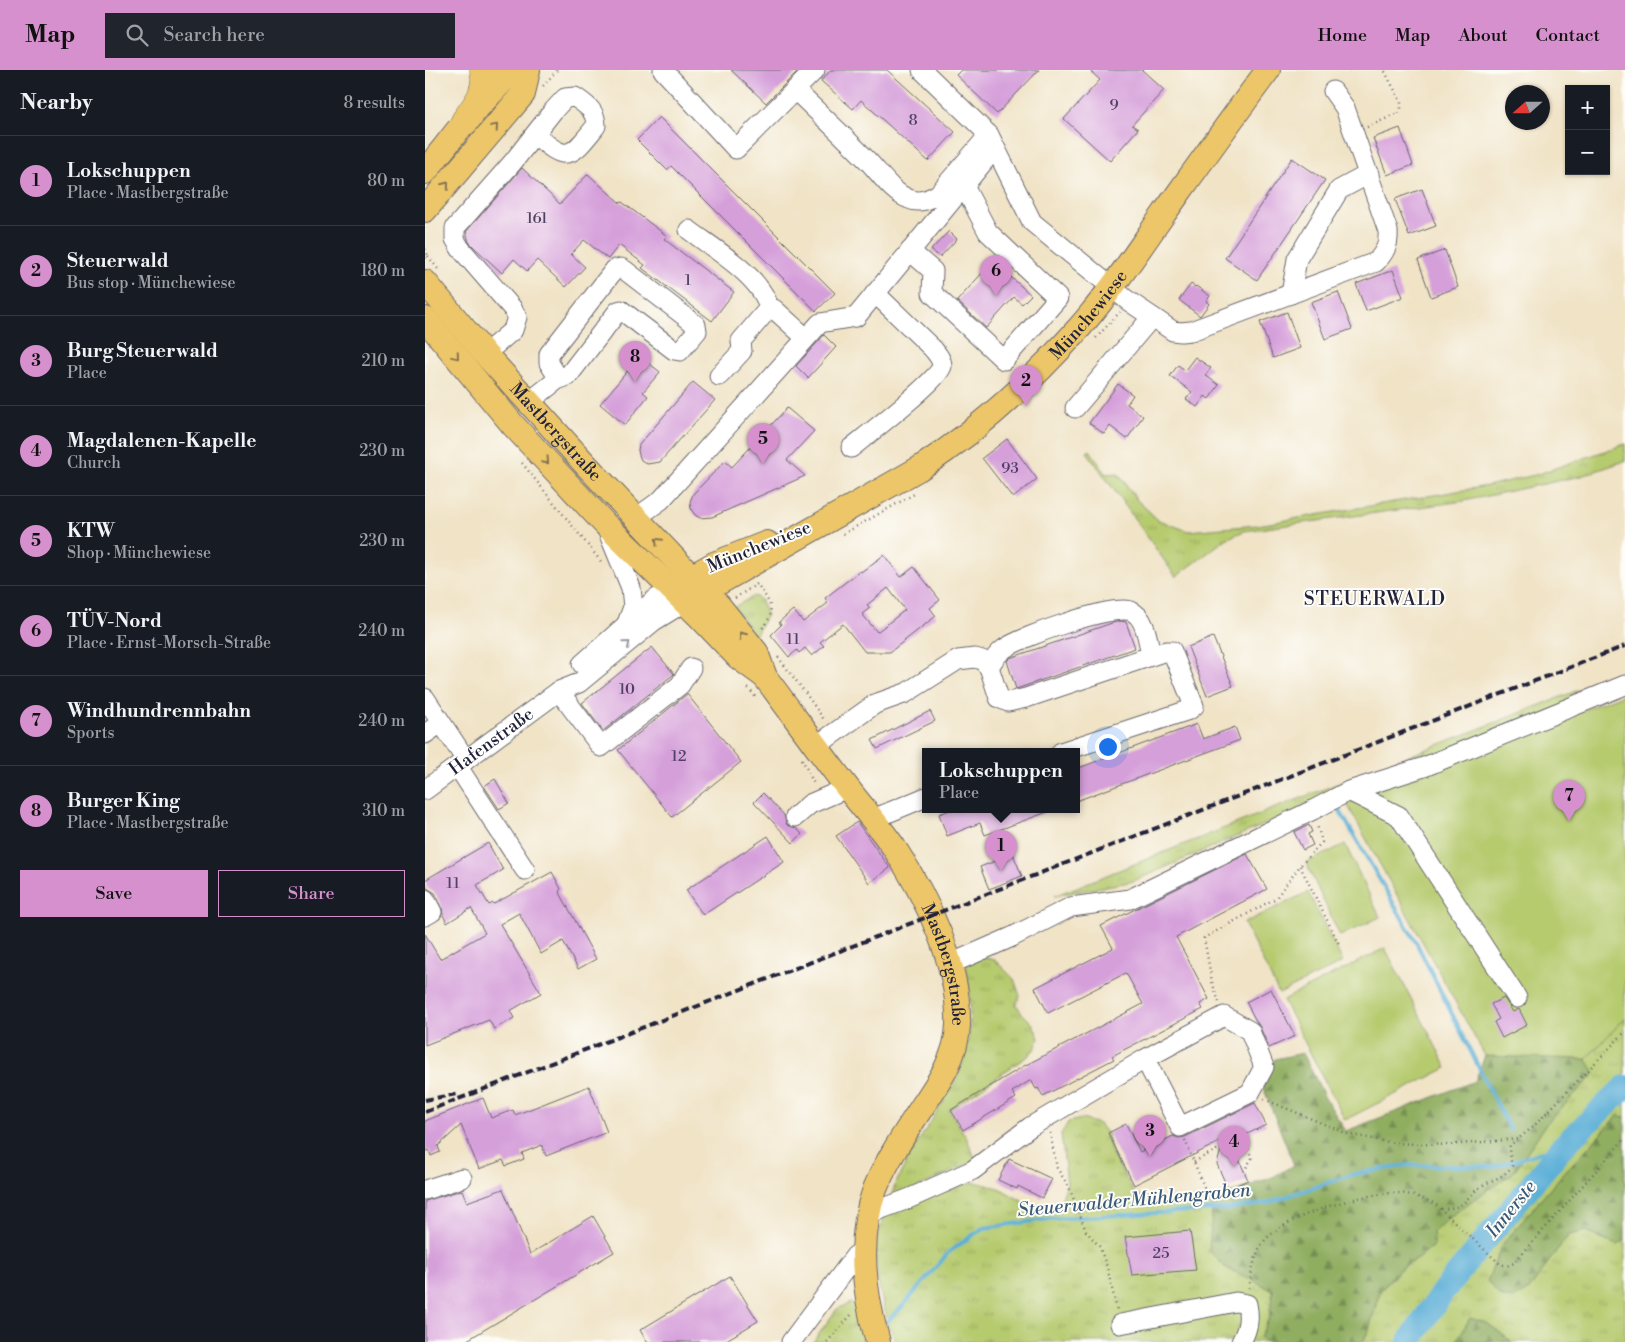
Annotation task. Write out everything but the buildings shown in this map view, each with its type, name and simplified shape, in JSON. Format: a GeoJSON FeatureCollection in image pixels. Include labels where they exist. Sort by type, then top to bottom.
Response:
{"type":"FeatureCollection","features":[{"type":"Feature","properties":{"kind":"highway"},"geometry":{"type":"LineString","coordinates":[[465,121],[481,100],[485,86],[484,70]]}},
{"type":"Feature","properties":{"kind":"main road"},"geometry":{"type":"LineString","coordinates":[[425,172],[465,121],[513,70]]}},
{"type":"Feature","properties":{"kind":"main road"},"geometry":{"type":"LineString","coordinates":[[425,210],[523,94],[527,70]]}},
{"type":"Feature","properties":{"kind":"main road","name":"Münchewiese"},"geometry":{"type":"LineString","coordinates":[[705,591],[721,560],[827,520],[920,468],[968,434],[1036,374],[1080,327],[1112,288],[1268,70]]}},
{"type":"Feature","properties":{"kind":"main road","name":"Mastbergstraße"},"geometry":{"type":"LineString","coordinates":[[425,282],[485,354],[705,591],[756,652],[765,676],[895,850],[914,882],[941,940],[950,964],[957,999],[958,1027],[950,1060],[936,1087],[884,1170],[875,1190],[868,1214],[864,1248],[869,1307],[878,1342]]}},
{"type":"Feature","properties":{"kind":"main road","name":"Mastbergstraße"},"geometry":{"type":"LineString","coordinates":[[425,319],[513,425],[604,523],[738,657],[765,676]]}},
{"type":"Feature","properties":{"kind":"main road"},"geometry":{"type":"LineString","coordinates":[[678,596],[705,591]]}},
{"type":"Feature","properties":{"kind":"street"},"geometry":{"type":"LineString","coordinates":[[527,70],[540,70]]}},
{"type":"Feature","properties":{"kind":"street"},"geometry":{"type":"LineString","coordinates":[[523,94],[540,70]]}},
{"type":"Feature","properties":{"kind":"street"},"geometry":{"type":"LineString","coordinates":[[663,70],[736,149],[795,90],[809,72]]}},
{"type":"Feature","properties":{"kind":"street"},"geometry":{"type":"LineString","coordinates":[[934,74],[992,142],[1032,222],[1112,288],[1173,331],[1181,332],[1191,331],[1376,262],[1383,254],[1389,243],[1388,232],[1345,108],[1333,91]]}},
{"type":"Feature","properties":{"kind":"street"},"geometry":{"type":"LineString","coordinates":[[795,90],[869,161],[895,190],[909,200],[928,200],[938,194],[992,142]]}},
{"type":"Feature","properties":{"kind":"street"},"geometry":{"type":"LineString","coordinates":[[485,354],[513,330],[517,317],[512,308],[461,248],[455,239],[455,228],[535,134]]}},
{"type":"Feature","properties":{"kind":"street"},"geometry":{"type":"LineString","coordinates":[[636,518],[661,500],[821,323],[856,317],[964,186],[992,142]]}},
{"type":"Feature","properties":{"kind":"street"},"geometry":{"type":"LineString","coordinates":[[1291,294],[1297,259],[1339,190],[1369,174]]}},
{"type":"Feature","properties":{"kind":"street"},"geometry":{"type":"LineString","coordinates":[[910,251],[933,271],[932,293],[1004,360],[1058,298],[988,232],[964,186]]}},
{"type":"Feature","properties":{"kind":"street"},"geometry":{"type":"LineString","coordinates":[[689,230],[755,281],[764,294],[769,308]]}},
{"type":"Feature","properties":{"kind":"street"},"geometry":{"type":"LineString","coordinates":[[529,402],[559,379],[568,376],[618,311],[621,310],[675,350],[680,351],[697,331],[696,325],[626,271],[621,268],[615,269],[549,354],[551,369],[559,379]]}},
{"type":"Feature","properties":{"kind":"street"},"geometry":{"type":"LineString","coordinates":[[851,448],[926,386],[938,374],[942,366],[941,360],[933,349],[875,293]]}},
{"type":"Feature","properties":{"kind":"street"},"geometry":{"type":"LineString","coordinates":[[769,308],[774,309],[806,338]]}},
{"type":"Feature","properties":{"kind":"street"},"geometry":{"type":"LineString","coordinates":[[719,376],[742,351],[741,341],[769,308]]}},
{"type":"Feature","properties":{"kind":"street"},"geometry":{"type":"LineString","coordinates":[[1075,408],[1153,318]]}},
{"type":"Feature","properties":{"kind":"street"},"geometry":{"type":"LineString","coordinates":[[604,523],[631,588],[633,607],[626,626]]}},
{"type":"Feature","properties":{"kind":"street","name":"Hafenstraße"},"geometry":{"type":"LineString","coordinates":[[559,691],[572,674],[653,601],[678,596]]}},
{"type":"Feature","properties":{"kind":"street","name":"Hafenstraße"},"geometry":{"type":"LineString","coordinates":[[425,790],[559,691],[579,683],[654,621],[678,596]]}},
{"type":"Feature","properties":{"kind":"street"},"geometry":{"type":"LineString","coordinates":[[989,667],[1002,650],[1013,643],[1084,618],[1121,609],[1133,612],[1139,617],[1145,631],[1151,655]]}},
{"type":"Feature","properties":{"kind":"street"},"geometry":{"type":"LineString","coordinates":[[817,745],[875,704],[906,694],[958,660],[975,658],[983,660],[989,667],[999,698],[1008,702],[1026,698],[1166,650],[1172,651],[1194,706],[1189,710],[1073,748]]}},
{"type":"Feature","properties":{"kind":"street"},"geometry":{"type":"LineString","coordinates":[[559,691],[601,747],[680,684],[691,668]]}},
{"type":"Feature","properties":{"kind":"street"},"geometry":{"type":"LineString","coordinates":[[950,964],[1012,937],[1071,907],[1130,899],[1313,810],[1349,790],[1424,767],[1625,685]]}},
{"type":"Feature","properties":{"kind":"street"},"geometry":{"type":"LineString","coordinates":[[425,698],[441,722],[462,763],[525,870]]}},
{"type":"Feature","properties":{"kind":"street"},"geometry":{"type":"LineString","coordinates":[[425,734],[441,722]]}},
{"type":"Feature","properties":{"kind":"street"},"geometry":{"type":"LineString","coordinates":[[795,817],[810,804],[847,788]]}},
{"type":"Feature","properties":{"kind":"street"},"geometry":{"type":"LineString","coordinates":[[1349,790],[1399,816],[1517,998]]}},
{"type":"Feature","properties":{"kind":"street"},"geometry":{"type":"LineString","coordinates":[[873,819],[922,799]]}},
{"type":"Feature","properties":{"kind":"street"},"geometry":{"type":"LineString","coordinates":[[425,899],[432,912],[425,916]]}},
{"type":"Feature","properties":{"kind":"street"},"geometry":{"type":"LineString","coordinates":[[868,1214],[908,1199],[973,1170],[1047,1117],[1145,1059],[1224,1016],[1250,1031],[1264,1067],[1250,1094],[1180,1127],[1145,1059]]}},
{"type":"Feature","properties":{"kind":"street"},"geometry":{"type":"LineString","coordinates":[[425,1190],[462,1178]]}},
{"type":"Feature","properties":{"kind":"street"},"geometry":{"type":"LineString","coordinates":[[791,1342],[855,1256],[864,1248]]}},
{"type":"Feature","properties":{"kind":"street"},"geometry":{"type":"LineString","coordinates":[[1120,1324],[1236,1302],[1247,1304],[1249,1315],[1247,1331],[1241,1342]]}},
{"type":"Feature","properties":{"kind":"path"},"geometry":{"type":"LineString","coordinates":[[1354,132],[1399,113],[1401,109],[1401,102],[1384,70]]}},
{"type":"Feature","properties":{"kind":"path"},"geometry":{"type":"LineString","coordinates":[[425,249],[427,256],[425,258]]}},
{"type":"Feature","properties":{"kind":"path"},"geometry":{"type":"LineString","coordinates":[[518,458],[609,571]]}},
{"type":"Feature","properties":{"kind":"path"},"geometry":{"type":"LineString","coordinates":[[705,591],[737,597],[757,584],[768,601],[771,611],[769,620],[762,628],[761,633]]}},
{"type":"Feature","properties":{"kind":"path"},"geometry":{"type":"LineString","coordinates":[[777,656],[805,691],[817,745],[821,799]]}},
{"type":"Feature","properties":{"kind":"path"},"geometry":{"type":"LineString","coordinates":[[742,681],[760,703]]}},
{"type":"Feature","properties":{"kind":"path"},"geometry":{"type":"LineString","coordinates":[[1224,1016],[1212,982],[1204,938],[1276,898],[1300,866],[1322,842],[1313,810]]}},
{"type":"Feature","properties":{"kind":"path"},"geometry":{"type":"LineString","coordinates":[[1300,866],[1340,946]]}},
{"type":"Feature","properties":{"kind":"path"},"geometry":{"type":"LineString","coordinates":[[1441,1209],[1463,1205],[1481,1186],[1506,1175],[1512,1166],[1509,1150],[1511,1145],[1533,1127],[1625,1032]]}},
{"type":"Feature","properties":{"kind":"path"},"geometry":{"type":"LineString","coordinates":[[1250,1094],[1348,1134],[1394,1143],[1448,1144],[1518,1139]]}},
{"type":"Feature","properties":{"kind":"path"},"geometry":{"type":"LineString","coordinates":[[1047,1117],[1057,1168],[1069,1187],[1086,1232],[1099,1246],[1107,1267],[1120,1324]]}},
{"type":"Feature","properties":{"kind":"path"},"geometry":{"type":"LineString","coordinates":[[1180,1127],[1205,1189]]}},
{"type":"Feature","properties":{"kind":"path"},"geometry":{"type":"LineString","coordinates":[[1247,1304],[1251,1276],[1260,1246],[1281,1226],[1310,1212],[1365,1197],[1395,1193],[1423,1198],[1441,1209],[1499,1264],[1507,1266],[1514,1263],[1625,1138]]}},
{"type":"Feature","properties":{"kind":"path"},"geometry":{"type":"LineString","coordinates":[[1194,1162],[1234,1143],[1247,1147],[1252,1158],[1243,1171]]}},
{"type":"Feature","properties":{"kind":"path"},"geometry":{"type":"LineString","coordinates":[[827,1342],[869,1307]]}},
{"type":"Feature","properties":{"kind":"green space"},"geometry":{"type":"Polygon","coordinates":[[[1625,444],[1625,461],[1581,476],[1464,501],[1244,531],[1226,539],[1176,577],[1087,452],[1090,450],[1106,474],[1118,473],[1137,500],[1158,520],[1188,531],[1258,525],[1487,486],[1535,475],[1625,444]]]}},
{"type":"Feature","properties":{"kind":"green space"},"geometry":{"type":"Polygon","coordinates":[[[754,596],[760,599],[767,615],[755,636],[734,607],[754,596]]]}},
{"type":"Feature","properties":{"kind":"green space"},"geometry":{"type":"Polygon","coordinates":[[[1625,672],[1625,685],[1289,814],[1134,881],[1054,896],[1270,810],[1625,672]]]}},
{"type":"Feature","properties":{"kind":"green space"},"geometry":{"type":"Polygon","coordinates":[[[1625,694],[1625,1018],[1586,1059],[1485,1056],[1347,804],[1369,791],[1625,694]]]}},
{"type":"Feature","properties":{"kind":"green space"},"geometry":{"type":"Polygon","coordinates":[[[1345,844],[1380,917],[1340,936],[1306,863],[1345,844]]]}},
{"type":"Feature","properties":{"kind":"green space"},"geometry":{"type":"Polygon","coordinates":[[[1308,892],[1343,962],[1279,994],[1244,923],[1308,892]]]}},
{"type":"Feature","properties":{"kind":"green space"},"geometry":{"type":"Polygon","coordinates":[[[1385,948],[1447,1068],[1345,1120],[1283,1000],[1385,948]]]}},
{"type":"Feature","properties":{"kind":"green space"},"geometry":{"type":"Polygon","coordinates":[[[982,957],[995,960],[1014,979],[1020,996],[1016,1004],[1033,1024],[1039,1038],[1035,1049],[949,1110],[966,1137],[976,1160],[889,1201],[903,1169],[961,1068],[970,1024],[970,994],[966,965],[982,957]]]}},
{"type":"Feature","properties":{"kind":"green space"},"geometry":{"type":"Polygon","coordinates":[[[1625,1018],[1625,1117],[1617,1117],[1562,1175],[1502,1245],[1529,1290],[1569,1235],[1587,1231],[1600,1239],[1617,1244],[1625,1240],[1625,1342],[1512,1342],[1487,1323],[1457,1340],[1459,1342],[1363,1342],[1369,1329],[1380,1291],[1401,1268],[1417,1259],[1434,1245],[1433,1232],[1464,1206],[1513,1173],[1546,1124],[1595,1073],[1586,1059],[1625,1018]]]}},
{"type":"Feature","properties":{"kind":"green space"},"geometry":{"type":"Polygon","coordinates":[[[1303,1053],[1325,1098],[1346,1131],[1475,1081],[1485,1056],[1586,1059],[1595,1073],[1546,1124],[1513,1173],[1464,1206],[1433,1232],[1434,1245],[1417,1259],[1401,1268],[1380,1291],[1369,1329],[1363,1342],[1267,1342],[1260,1338],[1269,1318],[1273,1291],[1226,1268],[1209,1251],[1213,1199],[1273,1177],[1294,1165],[1263,1087],[1275,1059],[1303,1053]]]}},
{"type":"Feature","properties":{"kind":"green space"},"geometry":{"type":"Polygon","coordinates":[[[1618,1116],[1625,1117],[1625,1240],[1618,1245],[1600,1239],[1587,1231],[1569,1235],[1529,1290],[1513,1299],[1500,1296],[1487,1281],[1502,1245],[1562,1175],[1618,1116]]]}},
{"type":"Feature","properties":{"kind":"green space"},"geometry":{"type":"Polygon","coordinates":[[[1082,1119],[1099,1124],[1107,1134],[1112,1154],[1135,1194],[1168,1205],[1213,1199],[1210,1251],[1273,1291],[1269,1318],[1260,1337],[1267,1342],[896,1342],[887,1319],[878,1280],[876,1255],[880,1228],[885,1212],[958,1186],[975,1182],[999,1188],[1031,1206],[1060,1204],[1067,1183],[1061,1135],[1068,1122],[1082,1119]]]}},
{"type":"Feature","properties":{"kind":"green space"},"geometry":{"type":"Polygon","coordinates":[[[851,1303],[865,1313],[875,1342],[813,1342],[837,1309],[851,1303]]]}},
{"type":"Feature","properties":{"kind":"green space"},"geometry":{"type":"Polygon","coordinates":[[[1470,1318],[1487,1323],[1512,1342],[1459,1342],[1457,1340],[1470,1318]]]}},
{"type":"Feature","properties":{"kind":"waterway"},"geometry":{"type":"LineString","coordinates":[[1337,806],[1417,944],[1510,1130]]}},
{"type":"Feature","properties":{"kind":"waterway","name":"Innerste"},"geometry":{"type":"LineString","coordinates":[[1409,1342],[1444,1290],[1564,1145],[1625,1087]]}},
{"type":"Feature","properties":{"kind":"waterway","name":"SteuerwalderMühlengraben"},"geometry":{"type":"LineString","coordinates":[[882,1326],[903,1306],[949,1252],[983,1228],[1049,1219],[1229,1209],[1267,1203],[1354,1174],[1408,1165],[1494,1167],[1564,1145]]}},
{"type":"Feature","properties":{"kind":"railway"},"geometry":{"type":"LineString","coordinates":[[425,1112],[1625,646]]}},
{"type":"Feature","properties":{"kind":"railway"},"geometry":{"type":"LineString","coordinates":[[425,1100],[457,1094]]}},
{"type":"Feature","properties":{"kind":"place","name":"TÜV-Nord"},"geometry":{"type":"Point","coordinates":[996,296]}},
{"type":"Feature","properties":{"kind":"place","name":"Burger King"},"geometry":{"type":"Point","coordinates":[635,382]}},
{"type":"Feature","properties":{"kind":"place","name":"Steuerwald"},"geometry":{"type":"Point","coordinates":[1026,406]}},
{"type":"Feature","properties":{"kind":"place","name":"KTW"},"geometry":{"type":"Point","coordinates":[763,464]}},
{"type":"Feature","properties":{"kind":"place","name":"Windhundrennbahn"},"geometry":{"type":"Point","coordinates":[1569,821]}},
{"type":"Feature","properties":{"kind":"place","name":"Lokschuppen"},"geometry":{"type":"Point","coordinates":[1001,871]}},
{"type":"Feature","properties":{"kind":"place","name":"Burg Steuerwald"},"geometry":{"type":"Point","coordinates":[1150,1156]}},
{"type":"Feature","properties":{"kind":"place","name":"Magdalenen-Kapelle"},"geometry":{"type":"Point","coordinates":[1234,1167]}},
{"type":"Feature","properties":{"kind":"district","name":"STEUERWALD"},"geometry":{"type":"Point","coordinates":[1375,599]}}]}
